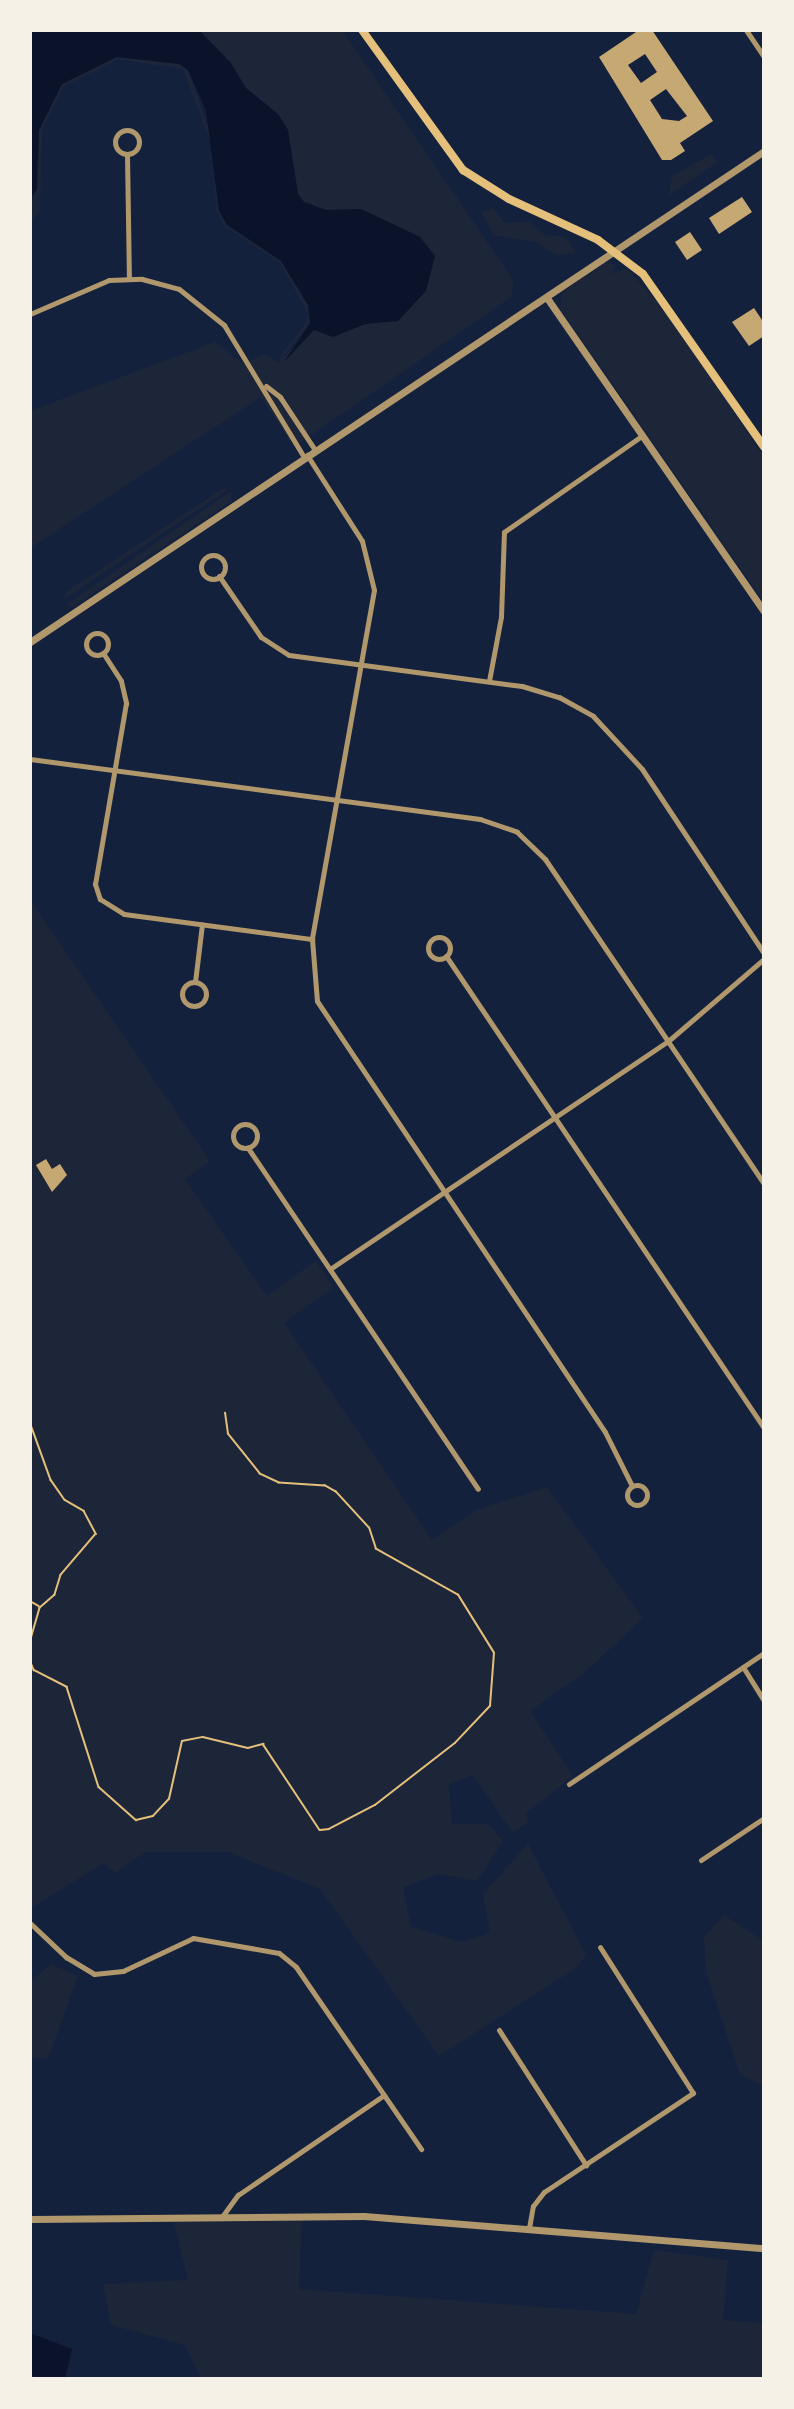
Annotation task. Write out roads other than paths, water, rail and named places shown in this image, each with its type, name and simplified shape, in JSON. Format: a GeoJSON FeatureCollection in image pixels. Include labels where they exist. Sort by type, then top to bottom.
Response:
{"type":"FeatureCollection","features":[{"type":"Feature","properties":{"kind":"main road"},"geometry":{"type":"LineString","coordinates":[[362,30],[451,158],[491,190],[616,251],[656,289],[764,447]]}},
{"type":"Feature","properties":{"kind":"street"},"geometry":{"type":"LineString","coordinates":[[746,30],[764,57]]}},
{"type":"Feature","properties":{"kind":"street"},"geometry":{"type":"LineString","coordinates":[[127,155],[137,148],[139,140],[125,130],[114,143],[127,155],[129,278]]}},
{"type":"Feature","properties":{"kind":"street"},"geometry":{"type":"LineString","coordinates":[[30,642],[764,151]]}},
{"type":"Feature","properties":{"kind":"street"},"geometry":{"type":"LineString","coordinates":[[30,314],[90,285],[129,278],[167,284],[201,303],[224,325],[265,385],[280,398],[315,450]]}},
{"type":"Feature","properties":{"kind":"street"},"geometry":{"type":"LineString","coordinates":[[547,298],[764,611]]}},
{"type":"Feature","properties":{"kind":"street"},"geometry":{"type":"LineString","coordinates":[[265,385],[271,406],[356,530],[371,565],[372,610],[312,939],[311,976],[325,1018],[604,1432],[632,1486]]}},
{"type":"Feature","properties":{"kind":"street"},"geometry":{"type":"LineString","coordinates":[[489,681],[501,617],[504,532],[643,435]]}},
{"type":"Feature","properties":{"kind":"street"},"geometry":{"type":"LineString","coordinates":[[219,576],[202,573],[205,558],[222,560],[219,576],[252,626],[276,649],[362,666],[489,681],[559,697],[609,729],[642,769],[764,953]]}},
{"type":"Feature","properties":{"kind":"street"},"geometry":{"type":"LineString","coordinates":[[104,653],[88,651],[90,636],[107,639],[104,653],[126,696],[116,773],[95,884],[100,899],[115,912],[312,939]]}},
{"type":"Feature","properties":{"kind":"street"},"geometry":{"type":"LineString","coordinates":[[30,759],[116,773],[480,819],[522,836],[545,859],[764,1184]]}},
{"type":"Feature","properties":{"kind":"street"},"geometry":{"type":"LineString","coordinates":[[195,982],[182,990],[184,1002],[192,1006],[206,996],[195,982],[202,924]]}},
{"type":"Feature","properties":{"kind":"street"},"geometry":{"type":"LineString","coordinates":[[446,956],[432,957],[430,941],[447,940],[446,956],[764,1428]]}},
{"type":"Feature","properties":{"kind":"street"},"geometry":{"type":"LineString","coordinates":[[330,1269],[667,1042],[764,959]]}},
{"type":"Feature","properties":{"kind":"street"},"geometry":{"type":"LineString","coordinates":[[248,1148],[257,1134],[245,1124],[233,1138],[248,1148],[478,1489]]}},
{"type":"Feature","properties":{"kind":"street"},"geometry":{"type":"LineString","coordinates":[[569,1784],[764,1653]]}},
{"type":"Feature","properties":{"kind":"street"},"geometry":{"type":"LineString","coordinates":[[743,1667],[764,1700]]}},
{"type":"Feature","properties":{"kind":"street"},"geometry":{"type":"LineString","coordinates":[[701,1860],[764,1818]]}},
{"type":"Feature","properties":{"kind":"street"},"geometry":{"type":"LineString","coordinates":[[30,1923],[66,1957],[94,1974],[123,1971],[193,1938],[279,1953],[296,1967],[421,2149]]}},
{"type":"Feature","properties":{"kind":"street"},"geometry":{"type":"LineString","coordinates":[[529,2228],[537,2200],[693,2093],[600,1947]]}},
{"type":"Feature","properties":{"kind":"street"},"geometry":{"type":"LineString","coordinates":[[499,2030],[586,2165]]}},
{"type":"Feature","properties":{"kind":"street"},"geometry":{"type":"LineString","coordinates":[[221,2218],[238,2195],[384,2095]]}},
{"type":"Feature","properties":{"kind":"street"},"geometry":{"type":"LineString","coordinates":[[30,2219],[364,2216],[764,2248]]}}]}
